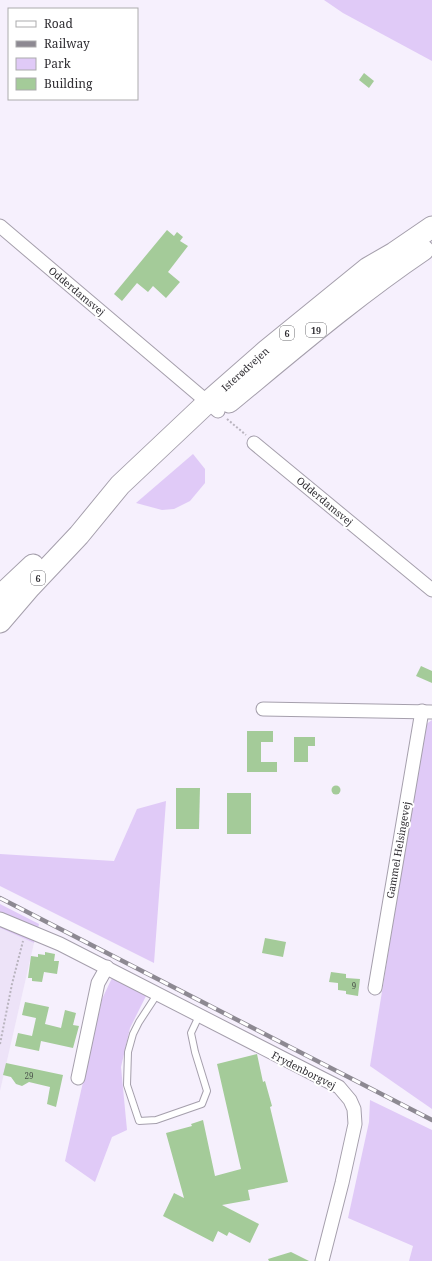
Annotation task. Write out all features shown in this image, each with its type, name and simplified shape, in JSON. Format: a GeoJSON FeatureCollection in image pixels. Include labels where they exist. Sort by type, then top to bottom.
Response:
{"type":"FeatureCollection","features":[{"type":"Feature","properties":{"kind":"highway","name":"6"},"geometry":{"type":"LineString","coordinates":[[368,268],[390,246],[432,214]]}},
{"type":"Feature","properties":{"kind":"highway","name":"Isterødvejen"},"geometry":{"type":"LineString","coordinates":[[78,535],[110,512],[266,351],[368,268],[394,253],[432,227]]}},
{"type":"Feature","properties":{"kind":"highway","name":"Isterødvejen"},"geometry":{"type":"LineString","coordinates":[[0,622],[78,535],[120,485],[213,407],[288,353],[351,303],[432,244]]}},
{"type":"Feature","properties":{"kind":"highway"},"geometry":{"type":"LineString","coordinates":[[351,303],[432,262]]}},
{"type":"Feature","properties":{"kind":"highway"},"geometry":{"type":"LineString","coordinates":[[0,596],[120,485]]}},
{"type":"Feature","properties":{"kind":"street","name":"Odderdamsvej"},"geometry":{"type":"LineString","coordinates":[[0,226],[213,407]]}},
{"type":"Feature","properties":{"kind":"street","name":"Odderdamsvej"},"geometry":{"type":"LineString","coordinates":[[254,442],[432,590]]}},
{"type":"Feature","properties":{"kind":"street","name":"Gammel Helsingevej"},"geometry":{"type":"LineString","coordinates":[[263,709],[427,712],[375,988]]}},
{"type":"Feature","properties":{"kind":"street","name":"Frydenborgvej"},"geometry":{"type":"LineString","coordinates":[[0,919],[60,944],[107,967],[199,1016],[339,1087],[350,1100],[354,1110],[355,1124],[322,1261]]}},
{"type":"Feature","properties":{"kind":"street"},"geometry":{"type":"LineString","coordinates":[[78,1078],[98,983],[107,967]]}},
{"type":"Feature","properties":{"kind":"lane"},"geometry":{"type":"LineString","coordinates":[[158,993],[138,1022],[128,1052],[127,1085],[138,1121],[156,1120],[202,1104],[207,1091],[191,1033],[199,1016]]}},
{"type":"Feature","properties":{"kind":"path"},"geometry":{"type":"LineString","coordinates":[[213,407],[254,442]]}},
{"type":"Feature","properties":{"kind":"path"},"geometry":{"type":"LineString","coordinates":[[0,1044],[12,984],[26,930]]}},
{"type":"Feature","properties":{"kind":"shaded area"},"geometry":{"type":"Polygon","coordinates":[[[0,928],[34,943],[0,1091],[0,928]]]}},
{"type":"Feature","properties":{"kind":"green space"},"geometry":{"type":"Polygon","coordinates":[[[324,0],[432,0],[432,61],[343,13],[324,0]]]}},
{"type":"Feature","properties":{"kind":"green space"},"geometry":{"type":"Polygon","coordinates":[[[193,454],[205,469],[205,483],[190,501],[174,509],[162,510],[136,503],[193,454]]]}},
{"type":"Feature","properties":{"kind":"green space"},"geometry":{"type":"Polygon","coordinates":[[[432,720],[432,1109],[370,1066],[425,725],[432,720]]]}},
{"type":"Feature","properties":{"kind":"green space"},"geometry":{"type":"Polygon","coordinates":[[[166,801],[154,963],[0,886],[0,854],[114,861],[137,809],[166,801]]]}},
{"type":"Feature","properties":{"kind":"green space"},"geometry":{"type":"Polygon","coordinates":[[[0,904],[39,924],[34,943],[0,928],[0,904]]]}},
{"type":"Feature","properties":{"kind":"green space"},"geometry":{"type":"Polygon","coordinates":[[[112,978],[146,996],[130,1028],[121,1067],[127,1130],[112,1137],[95,1182],[65,1161],[102,999],[112,978]]]}},
{"type":"Feature","properties":{"kind":"green space"},"geometry":{"type":"Polygon","coordinates":[[[370,1100],[432,1130],[432,1261],[409,1261],[413,1246],[348,1218],[369,1122],[370,1100]]]}},
{"type":"Feature","properties":{"kind":"building"},"geometry":{"type":"Polygon","coordinates":[[[364,73],[374,81],[369,88],[359,80],[364,73]]]}},
{"type":"Feature","properties":{"kind":"building"},"geometry":{"type":"Polygon","coordinates":[[[167,230],[174,236],[177,232],[183,237],[180,241],[188,246],[168,272],[180,282],[166,298],[153,286],[148,292],[137,283],[122,301],[114,294],[167,230]]]}},
{"type":"Feature","properties":{"kind":"building"},"geometry":{"type":"Polygon","coordinates":[[[421,666],[432,671],[432,683],[416,676],[421,666]]]}},
{"type":"Feature","properties":{"kind":"building"},"geometry":{"type":"Polygon","coordinates":[[[247,731],[273,731],[273,742],[261,742],[261,762],[277,762],[277,772],[247,772],[247,731]]]}},
{"type":"Feature","properties":{"kind":"building"},"geometry":{"type":"Polygon","coordinates":[[[294,737],[315,737],[315,746],[308,746],[308,762],[294,762],[294,737]]]}},
{"type":"Feature","properties":{"kind":"building"},"geometry":{"type":"Polygon","coordinates":[[[334,786],[338,786],[340,790],[338,794],[334,794],[332,792],[332,788],[334,786]]]}},
{"type":"Feature","properties":{"kind":"building"},"geometry":{"type":"Polygon","coordinates":[[[176,788],[200,788],[199,829],[176,829],[176,788]]]}},
{"type":"Feature","properties":{"kind":"building"},"geometry":{"type":"Polygon","coordinates":[[[227,793],[251,793],[251,834],[227,834],[227,793]]]}},
{"type":"Feature","properties":{"kind":"building"},"geometry":{"type":"Polygon","coordinates":[[[265,938],[286,942],[283,957],[262,953],[265,938]]]}},
{"type":"Feature","properties":{"kind":"building"},"geometry":{"type":"Polygon","coordinates":[[[45,952],[55,954],[54,961],[59,961],[57,974],[44,972],[42,982],[32,981],[32,978],[28,978],[31,956],[38,957],[38,954],[45,955],[45,952]]]}},
{"type":"Feature","properties":{"kind":"building"},"geometry":{"type":"Polygon","coordinates":[[[331,972],[346,974],[346,978],[360,979],[358,996],[346,994],[346,991],[338,990],[338,983],[329,982],[331,972]]]}},
{"type":"Feature","properties":{"kind":"building"},"geometry":{"type":"Polygon","coordinates":[[[25,1002],[49,1007],[45,1024],[61,1028],[65,1010],[76,1013],[73,1025],[79,1026],[73,1048],[41,1041],[39,1051],[15,1046],[18,1033],[32,1036],[36,1018],[22,1015],[25,1002]]]}},
{"type":"Feature","properties":{"kind":"building"},"geometry":{"type":"Polygon","coordinates":[[[257,1054],[263,1082],[265,1081],[272,1106],[270,1107],[288,1182],[248,1190],[250,1200],[222,1205],[259,1224],[250,1243],[229,1232],[227,1236],[218,1231],[213,1242],[163,1216],[174,1193],[184,1198],[166,1133],[192,1126],[191,1124],[203,1120],[215,1176],[241,1169],[217,1064],[257,1054]]]}},
{"type":"Feature","properties":{"kind":"building"},"geometry":{"type":"Polygon","coordinates":[[[6,1063],[63,1075],[56,1107],[47,1104],[50,1087],[29,1082],[22,1086],[16,1084],[11,1077],[3,1075],[6,1063]]]}},
{"type":"Feature","properties":{"kind":"building"},"geometry":{"type":"Polygon","coordinates":[[[291,1252],[309,1261],[269,1261],[268,1259],[291,1252]]]}},
{"type":"Feature","properties":{"kind":"railway"},"geometry":{"type":"LineString","coordinates":[[0,898],[432,1120]]}}]}
